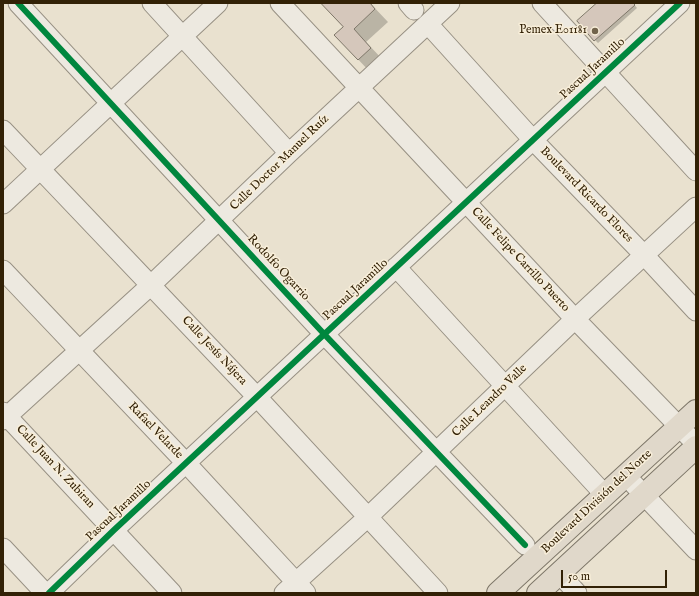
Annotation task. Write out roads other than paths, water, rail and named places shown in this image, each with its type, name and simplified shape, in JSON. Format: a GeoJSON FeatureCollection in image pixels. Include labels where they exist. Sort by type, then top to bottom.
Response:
{"type":"FeatureCollection","features":[{"type":"Feature","properties":{"kind":"main road","name":"Boulevard División del Norte"},"geometry":{"type":"LineString","coordinates":[[498,593],[696,411]]}},
{"type":"Feature","properties":{"kind":"main road"},"geometry":{"type":"LineString","coordinates":[[538,593],[696,448]]}},
{"type":"Feature","properties":{"kind":"street","name":"Rodolfo Ogarrio"},"geometry":{"type":"LineString","coordinates":[[18,3],[325,335],[525,545]]}},
{"type":"Feature","properties":{"kind":"street"},"geometry":{"type":"LineString","coordinates":[[152,3],[289,153]]}},
{"type":"Feature","properties":{"kind":"street"},"geometry":{"type":"LineString","coordinates":[[3,204],[218,3]]}},
{"type":"Feature","properties":{"kind":"street","name":"Calle Felipe Carrillo Puerto"},"geometry":{"type":"LineString","coordinates":[[280,3],[575,319],[696,444]]}},
{"type":"Feature","properties":{"kind":"street","name":"Calle Doctor Manuel Ruíz"},"geometry":{"type":"LineString","coordinates":[[4,416],[79,351],[151,285],[289,153],[450,3]]}},
{"type":"Feature","properties":{"kind":"street"},"geometry":{"type":"LineString","coordinates":[[542,3],[696,171]]}},
{"type":"Feature","properties":{"kind":"street","name":"Pascual Jaramillo"},"geometry":{"type":"LineString","coordinates":[[49,593],[114,530],[606,72],[674,5]]}},
{"type":"Feature","properties":{"kind":"street","name":"Boulevard Ricardo Flores"},"geometry":{"type":"LineString","coordinates":[[428,24],[533,140],[696,311]]}},
{"type":"Feature","properties":{"kind":"street","name":"Calle Jesús Nájera"},"geometry":{"type":"LineString","coordinates":[[3,130],[257,397],[438,593]]}},
{"type":"Feature","properties":{"kind":"street","name":"Calle Leandro Valle"},"geometry":{"type":"LineString","coordinates":[[295,589],[575,319],[696,207]]}},
{"type":"Feature","properties":{"kind":"street"},"geometry":{"type":"LineString","coordinates":[[396,267],[605,495]]}},
{"type":"Feature","properties":{"kind":"street","name":"Rafael Velarde"},"geometry":{"type":"LineString","coordinates":[[3,270],[186,463],[295,589]]}},
{"type":"Feature","properties":{"kind":"street","name":"Calle Juan N. Zubiran"},"geometry":{"type":"LineString","coordinates":[[4,416],[114,530],[172,593]]}},
{"type":"Feature","properties":{"kind":"street"},"geometry":{"type":"LineString","coordinates":[[626,476],[696,550]]}},
{"type":"Feature","properties":{"kind":"street"},"geometry":{"type":"LineString","coordinates":[[3,548],[45,593]]}},
{"type":"Feature","properties":{"kind":"street"},"geometry":{"type":"LineString","coordinates":[[559,573],[577,593]]}},
{"type":"Feature","properties":{"kind":"place","name":"Pemex E01181"},"geometry":{"type":"Point","coordinates":[595,31]}}]}
